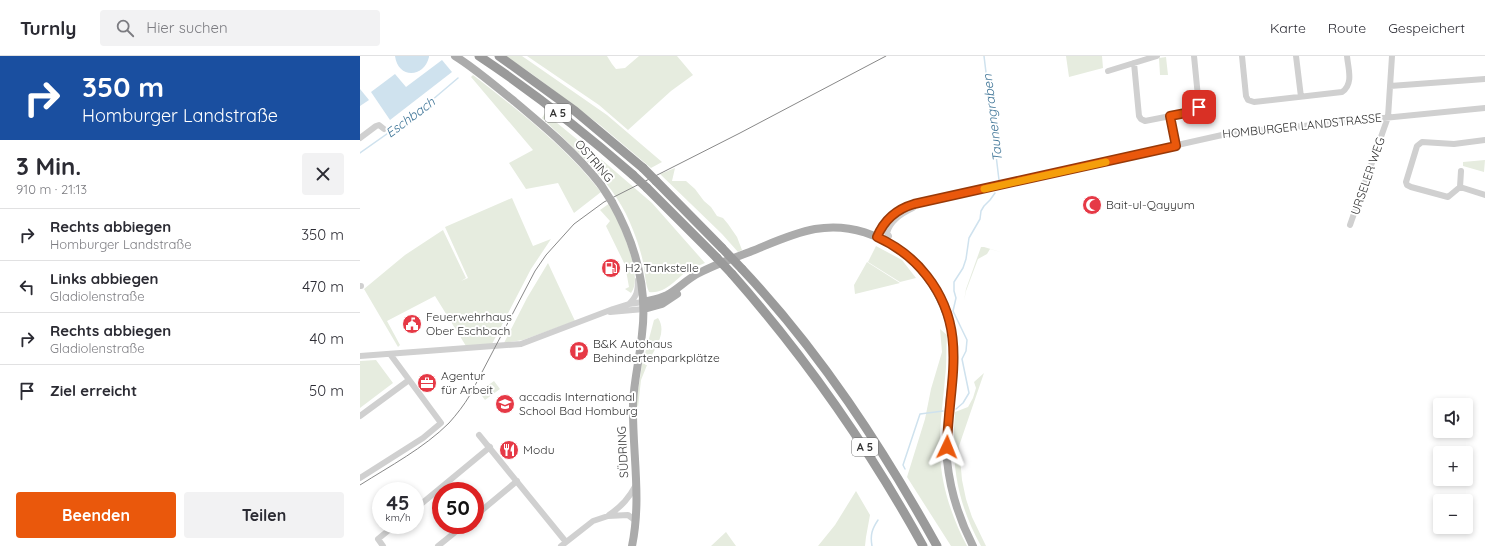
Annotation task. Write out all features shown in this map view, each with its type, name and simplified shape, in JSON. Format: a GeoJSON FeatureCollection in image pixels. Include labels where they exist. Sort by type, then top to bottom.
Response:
{"type":"FeatureCollection","features":[{"type":"Feature","properties":{"kind":"highway","name":"A 5"},"geometry":{"type":"LineString","coordinates":[[478,56],[530,92],[633,175],[732,274],[778,328],[829,394],[880,471],[923,546]]}},
{"type":"Feature","properties":{"kind":"highway","name":"A 5"},"geometry":{"type":"LineString","coordinates":[[499,56],[575,111],[643,168],[742,269],[788,321],[844,396],[890,465],[937,546]]}},
{"type":"Feature","properties":{"kind":"main road","name":"OSTRING"},"geometry":{"type":"LineString","coordinates":[[455,56],[480,73],[559,140],[585,165],[601,185],[628,232],[638,264],[644,305]]}},
{"type":"Feature","properties":{"kind":"main road"},"geometry":{"type":"LineString","coordinates":[[644,305],[666,295],[693,277],[714,266],[805,231],[816,229],[847,229],[865,232],[900,249],[919,266],[934,285],[948,314],[954,352],[947,434],[948,461],[956,505],[964,528],[973,546]]}},
{"type":"Feature","properties":{"kind":"main road"},"geometry":{"type":"LineString","coordinates":[[639,360],[643,348],[649,316],[657,306],[668,301],[679,293],[693,277]]}},
{"type":"Feature","properties":{"kind":"main road"},"geometry":{"type":"LineString","coordinates":[[644,305],[657,306]]}},
{"type":"Feature","properties":{"kind":"main road","name":"SÜDRING"},"geometry":{"type":"LineString","coordinates":[[632,546],[636,521],[637,483],[633,403],[643,327],[644,305]]}},
{"type":"Feature","properties":{"kind":"street"},"geometry":{"type":"LineString","coordinates":[[1108,71],[1157,56]]}},
{"type":"Feature","properties":{"kind":"street"},"geometry":{"type":"LineString","coordinates":[[1134,63],[1138,116],[1145,121],[1196,111],[1199,107],[1194,56]]}},
{"type":"Feature","properties":{"kind":"street"},"geometry":{"type":"LineString","coordinates":[[1242,56],[1246,96],[1248,100],[1254,102],[1342,92],[1347,89],[1350,84],[1347,56]]}},
{"type":"Feature","properties":{"kind":"street"},"geometry":{"type":"LineString","coordinates":[[1296,56],[1301,97]]}},
{"type":"Feature","properties":{"kind":"street","name":"URSELER WEG"},"geometry":{"type":"LineString","coordinates":[[1350,225],[1388,117],[1392,56]]}},
{"type":"Feature","properties":{"kind":"street"},"geometry":{"type":"LineString","coordinates":[[1390,86],[1485,79]]}},
{"type":"Feature","properties":{"kind":"street","name":"HOMBURGER LANDSTRASSE"},"geometry":{"type":"LineString","coordinates":[[877,237],[889,219],[900,210],[908,206],[1231,133],[1485,108]]}},
{"type":"Feature","properties":{"kind":"street"},"geometry":{"type":"LineString","coordinates":[[1170,116],[1176,146]]}},
{"type":"Feature","properties":{"kind":"street"},"geometry":{"type":"LineString","coordinates":[[360,138],[376,126],[381,126],[384,129]]}},
{"type":"Feature","properties":{"kind":"street"},"geometry":{"type":"LineString","coordinates":[[889,236],[887,233],[888,228],[895,220],[913,208],[1231,135]]}},
{"type":"Feature","properties":{"kind":"street"},"geometry":{"type":"LineString","coordinates":[[1461,171],[1460,187],[1448,197],[1407,185],[1406,182],[1417,146],[1422,142],[1454,144],[1485,140]]}},
{"type":"Feature","properties":{"kind":"street"},"geometry":{"type":"LineString","coordinates":[[1460,187],[1485,195]]}},
{"type":"Feature","properties":{"kind":"street"},"geometry":{"type":"LineString","coordinates":[[360,356],[521,344],[629,304],[635,299],[638,292],[638,264]]}},
{"type":"Feature","properties":{"kind":"street"},"geometry":{"type":"LineString","coordinates":[[629,304],[644,305]]}},
{"type":"Feature","properties":{"kind":"street"},"geometry":{"type":"LineString","coordinates":[[607,312],[644,305]]}},
{"type":"Feature","properties":{"kind":"street"},"geometry":{"type":"LineString","coordinates":[[360,478],[423,438],[442,423],[390,354]]}},
{"type":"Feature","properties":{"kind":"street"},"geometry":{"type":"LineString","coordinates":[[360,416],[409,380]]}},
{"type":"Feature","properties":{"kind":"street"},"geometry":{"type":"LineString","coordinates":[[479,435],[517,481],[563,544],[593,521],[608,516],[628,515],[636,521]]}},
{"type":"Feature","properties":{"kind":"street"},"geometry":{"type":"LineString","coordinates":[[424,502],[490,447]]}},
{"type":"Feature","properties":{"kind":"street"},"geometry":{"type":"LineString","coordinates":[[484,508],[517,481]]}},
{"type":"Feature","properties":{"kind":"street"},"geometry":{"type":"LineString","coordinates":[[608,516],[620,507],[628,498],[637,483]]}},
{"type":"Feature","properties":{"kind":"street"},"geometry":{"type":"LineString","coordinates":[[383,546],[378,539],[384,534]]}},
{"type":"Feature","properties":{"kind":"street"},"geometry":{"type":"LineString","coordinates":[[438,546],[453,534]]}},
{"type":"Feature","properties":{"kind":"shaded area"},"geometry":{"type":"Polygon","coordinates":[[[505,56],[522,56],[607,115],[662,162],[651,168],[600,125],[532,74],[505,56]]]}},
{"type":"Feature","properties":{"kind":"shaded area"},"geometry":{"type":"Polygon","coordinates":[[[527,56],[607,56],[616,69],[625,68],[639,56],[677,56],[693,75],[671,91],[628,130],[599,105],[527,56]]]}},
{"type":"Feature","properties":{"kind":"shaded area"},"geometry":{"type":"Polygon","coordinates":[[[1066,56],[1102,56],[1103,68],[1069,77],[1066,56]]]}},
{"type":"Feature","properties":{"kind":"shaded area"},"geometry":{"type":"Polygon","coordinates":[[[1166,57],[1168,75],[1160,75],[1159,58],[1166,57]]]}},
{"type":"Feature","properties":{"kind":"shaded area"},"geometry":{"type":"Polygon","coordinates":[[[473,75],[557,144],[601,192],[574,213],[558,183],[526,189],[509,163],[533,150],[471,77],[473,75]]]}},
{"type":"Feature","properties":{"kind":"shaded area"},"geometry":{"type":"Polygon","coordinates":[[[545,113],[652,203],[705,263],[690,269],[671,285],[661,291],[649,292],[640,250],[626,214],[617,198],[582,156],[542,118],[545,113]]]}},
{"type":"Feature","properties":{"kind":"shaded area"},"geometry":{"type":"Polygon","coordinates":[[[1485,160],[1484,172],[1463,166],[1463,162],[1485,160]]]}},
{"type":"Feature","properties":{"kind":"shaded area"},"geometry":{"type":"Polygon","coordinates":[[[675,168],[672,181],[686,181],[695,189],[717,216],[723,218],[728,224],[737,237],[742,250],[738,252],[722,234],[660,174],[675,168]]]}},
{"type":"Feature","properties":{"kind":"shaded area"},"geometry":{"type":"Polygon","coordinates":[[[512,198],[533,246],[551,239],[531,269],[492,344],[466,346],[435,296],[387,321],[400,345],[398,347],[364,289],[405,255],[443,230],[466,278],[461,281],[468,278],[445,227],[512,198]]]}},
{"type":"Feature","properties":{"kind":"shaded area"},"geometry":{"type":"Polygon","coordinates":[[[610,203],[624,235],[633,262],[635,274],[634,285],[631,293],[625,289],[629,287],[625,265],[606,226],[610,221],[600,210],[610,203]]]}},
{"type":"Feature","properties":{"kind":"shaded area"},"geometry":{"type":"Polygon","coordinates":[[[876,246],[902,260],[916,278],[900,282],[868,262],[876,246]]]}},
{"type":"Feature","properties":{"kind":"shaded area"},"geometry":{"type":"Polygon","coordinates":[[[981,247],[984,247],[1004,253],[990,249],[987,254],[978,259],[966,291],[964,301],[966,289],[981,247]]]}},
{"type":"Feature","properties":{"kind":"shaded area"},"geometry":{"type":"Polygon","coordinates":[[[867,262],[900,283],[855,294],[854,285],[867,262]]]}},
{"type":"Feature","properties":{"kind":"shaded area"},"geometry":{"type":"Polygon","coordinates":[[[548,263],[575,321],[523,340],[504,343],[527,298],[548,263]]]}},
{"type":"Feature","properties":{"kind":"shaded area"},"geometry":{"type":"Polygon","coordinates":[[[658,318],[661,324],[661,336],[656,348],[645,365],[647,365],[641,380],[638,407],[636,403],[642,365],[654,320],[658,318]]]}},
{"type":"Feature","properties":{"kind":"shaded area"},"geometry":{"type":"Polygon","coordinates":[[[940,329],[947,335],[946,367],[940,434],[941,465],[948,501],[967,546],[951,546],[907,477],[925,419],[931,389],[942,352],[940,329]]]}},
{"type":"Feature","properties":{"kind":"shaded area"},"geometry":{"type":"Polygon","coordinates":[[[376,360],[393,383],[360,408],[360,361],[376,360]]]}},
{"type":"Feature","properties":{"kind":"shaded area"},"geometry":{"type":"Polygon","coordinates":[[[984,373],[959,446],[962,480],[966,499],[972,517],[986,546],[981,546],[966,513],[957,481],[954,430],[955,412],[968,407],[976,388],[974,382],[984,373]]]}},
{"type":"Feature","properties":{"kind":"shaded area"},"geometry":{"type":"Polygon","coordinates":[[[494,381],[500,389],[485,400],[479,392],[494,381]]]}},
{"type":"Feature","properties":{"kind":"shaded area"},"geometry":{"type":"Polygon","coordinates":[[[856,491],[870,515],[865,546],[818,546],[835,525],[856,491]]]}},
{"type":"Feature","properties":{"kind":"shaded area"},"geometry":{"type":"Polygon","coordinates":[[[726,532],[736,546],[711,546],[726,532]]]}},
{"type":"Feature","properties":{"kind":"water"},"geometry":{"type":"Polygon","coordinates":[[[395,56],[429,57],[422,69],[411,73],[401,69],[397,64],[395,56]]]}},
{"type":"Feature","properties":{"kind":"water"},"geometry":{"type":"Polygon","coordinates":[[[442,60],[452,72],[390,120],[371,92],[395,74],[406,87],[442,60]]]}},
{"type":"Feature","properties":{"kind":"water"},"geometry":{"type":"Polygon","coordinates":[[[360,89],[369,100],[360,106],[360,89]]]}},
{"type":"Feature","properties":{"kind":"waterway","name":"Taunengraben"},"geometry":{"type":"LineString","coordinates":[[984,56],[999,180]]}},
{"type":"Feature","properties":{"kind":"waterway","name":"Eschbach"},"geometry":{"type":"LineString","coordinates":[[360,153],[418,112],[458,78]]}},
{"type":"Feature","properties":{"kind":"waterway","name":"Taunengraben"},"geometry":{"type":"LineString","coordinates":[[956,409],[963,403],[969,393],[962,359],[966,351],[967,340],[953,311],[956,298],[954,282],[963,268],[969,238],[980,219],[981,211],[995,193]]}},
{"type":"Feature","properties":{"kind":"waterway","name":"Taunengraben"},"geometry":{"type":"LineString","coordinates":[[905,469],[903,465],[920,414],[943,411]]}},
{"type":"Feature","properties":{"kind":"waterway","name":"Taunengraben"},"geometry":{"type":"LineString","coordinates":[[872,546],[872,532],[878,520]]}},
{"type":"Feature","properties":{"kind":"tram line"},"geometry":{"type":"LineString","coordinates":[[360,485],[418,449],[429,441],[455,416],[470,395],[535,271],[546,255],[574,224],[604,202],[740,133],[886,56]]}},
{"type":"Feature","properties":{"kind":"slow traffic"},"geometry":{"type":"LineString","coordinates":[[984,189],[1106,162]]}},
{"type":"Feature","properties":{"kind":"place","name":"Bait-ul-Qayyum"},"geometry":{"type":"Point","coordinates":[1092,205]}},
{"type":"Feature","properties":{"kind":"place","name":"H2 Tankstelle"},"geometry":{"type":"Point","coordinates":[611,268]}},
{"type":"Feature","properties":{"kind":"place","name":"Feuerwehrhaus Ober Eschbach"},"geometry":{"type":"Point","coordinates":[412,324]}},
{"type":"Feature","properties":{"kind":"place","name":"B&K Autohaus Behindertenparkplätze"},"geometry":{"type":"Point","coordinates":[579,351]}},
{"type":"Feature","properties":{"kind":"place","name":"Agentur für Arbeit"},"geometry":{"type":"Point","coordinates":[427,383]}},
{"type":"Feature","properties":{"kind":"place","name":"accadis International School Bad Homburg"},"geometry":{"type":"Point","coordinates":[505,404]}},
{"type":"Feature","properties":{"kind":"place","name":"Modu"},"geometry":{"type":"Point","coordinates":[509,450]}},
{"type":"Feature","properties":{"kind":"route"},"geometry":{"type":"LineString","coordinates":[[947,447],[948,415],[953,376],[954,352],[954,343],[948,314],[934,285],[919,266],[900,249],[877,237],[883,226],[896,212],[914,204],[1176,146],[1170,116],[1196,111],[1199,107]]}}]}
